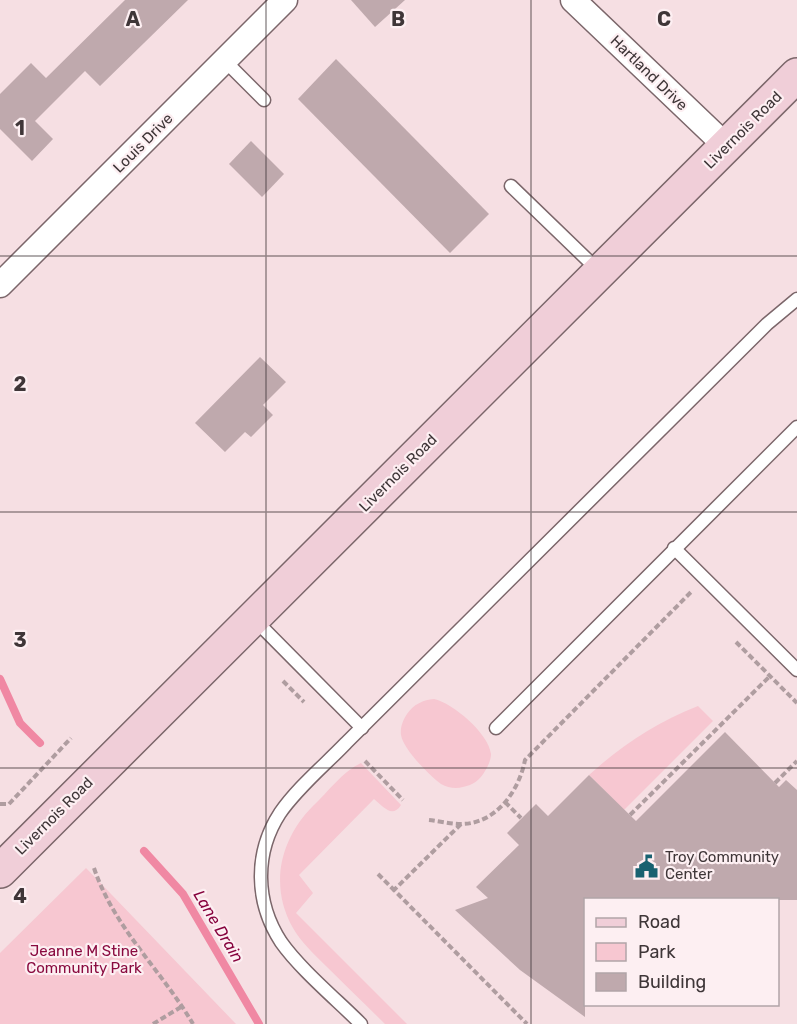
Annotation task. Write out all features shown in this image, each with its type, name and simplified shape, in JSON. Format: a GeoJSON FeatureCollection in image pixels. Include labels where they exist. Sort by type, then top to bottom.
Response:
{"type":"FeatureCollection","features":[{"type":"Feature","properties":{"kind":"main road","name":"Livernois Road"},"geometry":{"type":"LineString","coordinates":[[0,870],[797,75]]}},
{"type":"Feature","properties":{"kind":"street","name":"Louis Drive"},"geometry":{"type":"LineString","coordinates":[[0,285],[285,0]]}},
{"type":"Feature","properties":{"kind":"street","name":"Hartland Drive"},"geometry":{"type":"LineString","coordinates":[[573,0],[726,146]]}},
{"type":"Feature","properties":{"kind":"lane"},"geometry":{"type":"LineString","coordinates":[[225,61],[264,100]]}},
{"type":"Feature","properties":{"kind":"lane"},"geometry":{"type":"LineString","coordinates":[[511,186],[600,272]]}},
{"type":"Feature","properties":{"kind":"lane"},"geometry":{"type":"LineString","coordinates":[[361,1024],[293,957],[271,923],[264,902],[260,873],[261,858],[281,812],[362,728],[767,324],[797,299]]}},
{"type":"Feature","properties":{"kind":"lane"},"geometry":{"type":"LineString","coordinates":[[496,728],[797,427]]}},
{"type":"Feature","properties":{"kind":"lane"},"geometry":{"type":"LineString","coordinates":[[674,548],[797,670]]}},
{"type":"Feature","properties":{"kind":"lane"},"geometry":{"type":"LineString","coordinates":[[253,618],[362,728]]}},
{"type":"Feature","properties":{"kind":"path"},"geometry":{"type":"LineString","coordinates":[[429,820],[461,824],[482,819],[505,802],[518,784],[525,760],[689,595]]}},
{"type":"Feature","properties":{"kind":"path"},"geometry":{"type":"LineString","coordinates":[[730,635],[797,703]]}},
{"type":"Feature","properties":{"kind":"path"},"geometry":{"type":"LineString","coordinates":[[630,815],[770,676]]}},
{"type":"Feature","properties":{"kind":"path"},"geometry":{"type":"LineString","coordinates":[[0,804],[9,804],[72,738]]}},
{"type":"Feature","properties":{"kind":"path"},"geometry":{"type":"LineString","coordinates":[[365,761],[403,800]]}},
{"type":"Feature","properties":{"kind":"path"},"geometry":{"type":"LineString","coordinates":[[775,783],[797,761]]}},
{"type":"Feature","properties":{"kind":"path"},"geometry":{"type":"LineString","coordinates":[[505,802],[521,818]]}},
{"type":"Feature","properties":{"kind":"path"},"geometry":{"type":"LineString","coordinates":[[394,890],[461,824]]}},
{"type":"Feature","properties":{"kind":"path"},"geometry":{"type":"LineString","coordinates":[[94,868],[102,888],[125,928],[193,1024]]}},
{"type":"Feature","properties":{"kind":"path"},"geometry":{"type":"LineString","coordinates":[[378,874],[527,1024]]}},
{"type":"Feature","properties":{"kind":"path"},"geometry":{"type":"LineString","coordinates":[[153,1024],[181,1007]]}},
{"type":"Feature","properties":{"kind":"green space"},"geometry":{"type":"Polygon","coordinates":[[[434,699],[451,706],[469,720],[489,746],[491,754],[488,765],[481,777],[470,785],[455,788],[441,784],[418,762],[403,741],[401,729],[407,714],[419,703],[434,699]]]}},
{"type":"Feature","properties":{"kind":"green space"},"geometry":{"type":"Polygon","coordinates":[[[698,706],[713,721],[624,810],[589,775],[641,735],[668,719],[698,706]]]}},
{"type":"Feature","properties":{"kind":"green space"},"geometry":{"type":"Polygon","coordinates":[[[361,763],[401,805],[398,809],[391,811],[374,799],[299,875],[313,893],[296,913],[407,1024],[385,1024],[312,952],[293,928],[281,896],[282,864],[293,833],[313,806],[348,772],[361,763]]]}},
{"type":"Feature","properties":{"kind":"green space","name":"Jeanne M Stine Community Park"},"geometry":{"type":"Polygon","coordinates":[[[86,868],[236,1024],[0,1024],[0,953],[86,868]]]}},
{"type":"Feature","properties":{"kind":"building"},"geometry":{"type":"Polygon","coordinates":[[[125,0],[188,0],[100,86],[85,71],[35,121],[53,139],[32,161],[0,129],[0,94],[31,63],[46,78],[125,0]]]}},
{"type":"Feature","properties":{"kind":"building"},"geometry":{"type":"Polygon","coordinates":[[[351,0],[405,0],[375,27],[351,0]]]}},
{"type":"Feature","properties":{"kind":"building"},"geometry":{"type":"Polygon","coordinates":[[[336,59],[489,214],[450,253],[298,99],[336,59]]]}},
{"type":"Feature","properties":{"kind":"building"},"geometry":{"type":"Polygon","coordinates":[[[251,141],[284,174],[262,197],[229,164],[251,141]]]}},
{"type":"Feature","properties":{"kind":"building"},"geometry":{"type":"Polygon","coordinates":[[[260,357],[286,382],[263,405],[273,415],[251,437],[245,432],[225,452],[195,423],[260,357]]]}},
{"type":"Feature","properties":{"kind":"building","name":"Troy Community Center"},"geometry":{"type":"Polygon","coordinates":[[[725,732],[779,787],[786,780],[797,790],[797,900],[779,900],[779,898],[584,898],[585,1017],[520,970],[455,910],[488,898],[476,887],[519,845],[507,833],[536,804],[548,816],[589,775],[636,821],[725,732]]]}},
{"type":"Feature","properties":{"kind":"waterway","name":"Lane Drain"},"geometry":{"type":"LineString","coordinates":[[0,679],[20,723],[40,743]]}},
{"type":"Feature","properties":{"kind":"waterway","name":"Lane Drain"},"geometry":{"type":"LineString","coordinates":[[144,851],[183,894],[259,1024]]}},
{"type":"Feature","properties":{"kind":"place","name":"Troy Community Center"},"geometry":{"type":"Point","coordinates":[647,866]}}]}
